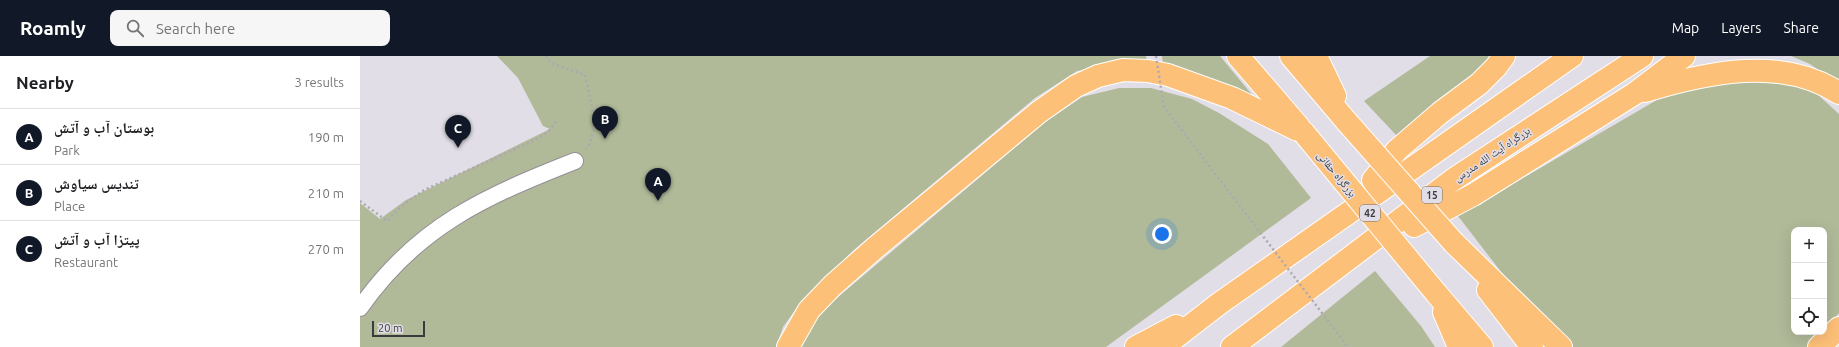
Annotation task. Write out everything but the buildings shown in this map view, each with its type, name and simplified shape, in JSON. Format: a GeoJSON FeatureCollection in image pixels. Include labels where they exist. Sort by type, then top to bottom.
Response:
{"type":"FeatureCollection","features":[{"type":"Feature","properties":{"kind":"highway","name":"بزرگراه حقانی"},"geometry":{"type":"LineString","coordinates":[[1238,56],[1482,347]]}},
{"type":"Feature","properties":{"kind":"highway"},"geometry":{"type":"LineString","coordinates":[[1291,56],[1454,243],[1562,347]]}},
{"type":"Feature","properties":{"kind":"highway"},"geometry":{"type":"LineString","coordinates":[[1316,56],[1347,122]]}},
{"type":"Feature","properties":{"kind":"highway"},"geometry":{"type":"LineString","coordinates":[[1344,217],[1397,150],[1440,113],[1479,84],[1496,67],[1504,56]]}},
{"type":"Feature","properties":{"kind":"highway"},"geometry":{"type":"LineString","coordinates":[[1163,347],[1220,304],[1572,56]]}},
{"type":"Feature","properties":{"kind":"highway","name":"بزرگراه آیت الله مدرس"},"geometry":{"type":"LineString","coordinates":[[1232,347],[1454,179],[1642,56]]}},
{"type":"Feature","properties":{"kind":"highway"},"geometry":{"type":"LineString","coordinates":[[1344,262],[1473,195],[1634,94],[1684,56]]}},
{"type":"Feature","properties":{"kind":"highway"},"geometry":{"type":"LineString","coordinates":[[1571,102],[1634,94],[1720,68],[1749,65],[1780,65],[1807,73],[1830,85],[1839,93]]}},
{"type":"Feature","properties":{"kind":"highway"},"geometry":{"type":"LineString","coordinates":[[788,347],[809,310],[833,285],[875,248],[1039,112],[1076,86],[1098,76],[1123,70],[1148,71],[1168,75],[1232,98],[1304,133]]}},
{"type":"Feature","properties":{"kind":"highway"},"geometry":{"type":"LineString","coordinates":[[1454,243],[1508,317],[1532,347]]}},
{"type":"Feature","properties":{"kind":"highway"},"geometry":{"type":"LineString","coordinates":[[1436,293],[1459,347]]}},
{"type":"Feature","properties":{"kind":"highway"},"geometry":{"type":"LineString","coordinates":[[1136,347],[1220,304]]}},
{"type":"Feature","properties":{"kind":"highway"},"geometry":{"type":"LineString","coordinates":[[1819,347],[1839,328]]}},
{"type":"Feature","properties":{"kind":"street"},"geometry":{"type":"LineString","coordinates":[[360,308],[389,273],[431,232],[484,199],[575,161]]}},
{"type":"Feature","properties":{"kind":"path"},"geometry":{"type":"LineString","coordinates":[[546,56],[551,63],[585,75],[594,124],[591,143],[575,161]]}},
{"type":"Feature","properties":{"kind":"path"},"geometry":{"type":"LineString","coordinates":[[1156,56],[1164,107],[1348,347]]}},
{"type":"Feature","properties":{"kind":"path"},"geometry":{"type":"LineString","coordinates":[[360,201],[386,221],[402,206],[424,190],[533,141],[542,136],[555,123],[556,120]]}},
{"type":"Feature","properties":{"kind":"green space"},"geometry":{"type":"Polygon","coordinates":[[[497,56],[1146,56],[1147,63],[1117,64],[1077,71],[1035,98],[855,249],[798,306],[783,327],[776,347],[360,347],[360,203],[380,219],[406,200],[550,129],[543,126],[518,78],[497,56]]]}},
{"type":"Feature","properties":{"kind":"green space"},"geometry":{"type":"Polygon","coordinates":[[[1162,56],[1220,56],[1258,102],[1163,64],[1162,56]]]}},
{"type":"Feature","properties":{"kind":"green space"},"geometry":{"type":"Polygon","coordinates":[[[1430,56],[1494,56],[1482,72],[1399,138],[1364,101],[1430,56]]]}},
{"type":"Feature","properties":{"kind":"green space"},"geometry":{"type":"Polygon","coordinates":[[[1791,56],[1839,56],[1839,84],[1810,64],[1791,56]]]}},
{"type":"Feature","properties":{"kind":"green space"},"geometry":{"type":"Polygon","coordinates":[[[1773,74],[1816,93],[1839,114],[1839,313],[1827,327],[1827,227],[1791,227],[1791,335],[1820,335],[1809,347],[1569,347],[1512,286],[1458,216],[1674,90],[1773,74]]]}},
{"type":"Feature","properties":{"kind":"green space"},"geometry":{"type":"Polygon","coordinates":[[[1119,88],[1151,88],[1192,99],[1219,113],[1268,144],[1311,198],[1106,347],[800,347],[804,336],[825,308],[1044,123],[1082,97],[1119,88]]]}},
{"type":"Feature","properties":{"kind":"green space"},"geometry":{"type":"Polygon","coordinates":[[[1375,271],[1421,326],[1435,347],[1281,347],[1375,271]]]}},
{"type":"Feature","properties":{"kind":"place","name":"تندیس سیاوش"},"geometry":{"type":"Point","coordinates":[605,139]}},
{"type":"Feature","properties":{"kind":"place","name":"پیتزا آب و آتش"},"geometry":{"type":"Point","coordinates":[458,148]}},
{"type":"Feature","properties":{"kind":"place","name":"بوستان آب و آتش"},"geometry":{"type":"Point","coordinates":[658,201]}}]}
